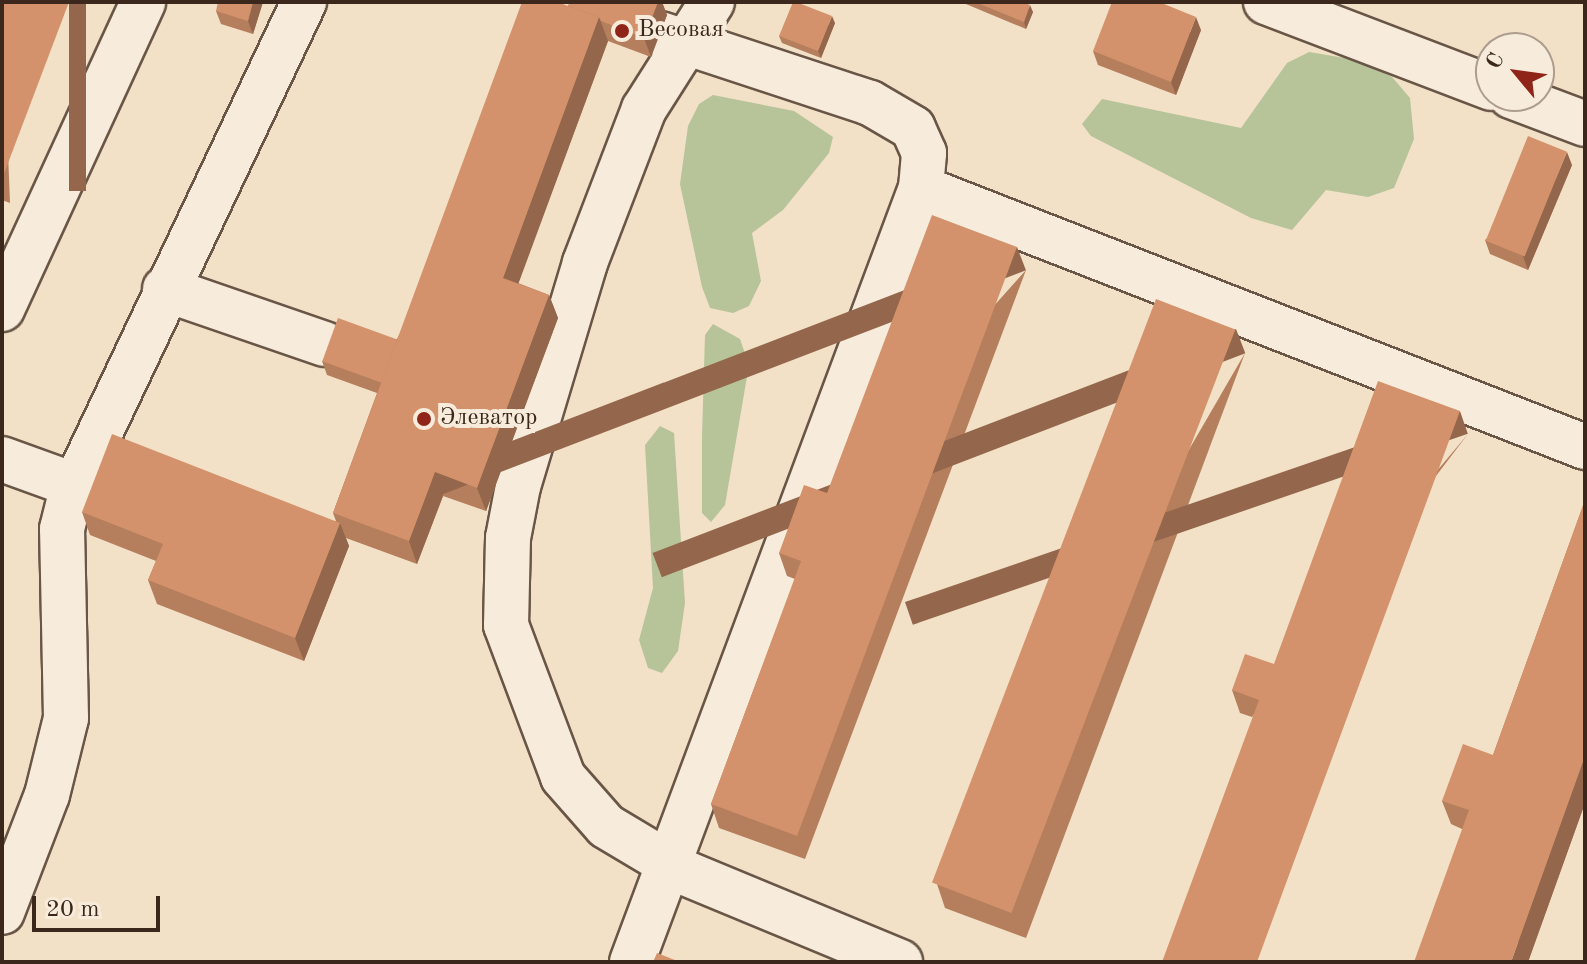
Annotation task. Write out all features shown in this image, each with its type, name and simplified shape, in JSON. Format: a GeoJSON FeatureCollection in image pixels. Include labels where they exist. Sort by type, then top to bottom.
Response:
{"type":"FeatureCollection","features":[{"type":"Feature","properties":{"kind":"lane"},"geometry":{"type":"LineString","coordinates":[[2,309],[143,2]]}},
{"type":"Feature","properties":{"kind":"lane"},"geometry":{"type":"LineString","coordinates":[[2,912],[47,795],[66,718],[62,529],[74,485],[304,2]]}},
{"type":"Feature","properties":{"kind":"lane"},"geometry":{"type":"LineString","coordinates":[[712,2],[673,38],[627,146],[585,263],[518,486],[504,590],[506,625],[563,777],[606,826],[669,864],[900,962]]}},
{"type":"Feature","properties":{"kind":"lane"},"geometry":{"type":"LineString","coordinates":[[1266,2],[1475,82]]}},
{"type":"Feature","properties":{"kind":"lane"},"geometry":{"type":"LineString","coordinates":[[632,962],[921,188],[924,153],[901,120],[673,38]]}},
{"type":"Feature","properties":{"kind":"lane"},"geometry":{"type":"LineString","coordinates":[[1553,112],[1585,124]]}},
{"type":"Feature","properties":{"kind":"lane"},"geometry":{"type":"LineString","coordinates":[[921,188],[1585,447]]}},
{"type":"Feature","properties":{"kind":"lane"},"geometry":{"type":"LineString","coordinates":[[165,289],[325,344]]}},
{"type":"Feature","properties":{"kind":"lane"},"geometry":{"type":"LineString","coordinates":[[2,459],[74,485]]}},
{"type":"Feature","properties":{"kind":"green space"},"geometry":{"type":"Polygon","coordinates":[[[1309,52],[1357,60],[1392,77],[1410,98],[1414,139],[1394,188],[1368,197],[1326,190],[1292,230],[1251,218],[1091,136],[1082,124],[1102,99],[1241,128],[1287,63],[1309,52]]]}},
{"type":"Feature","properties":{"kind":"green space"},"geometry":{"type":"Polygon","coordinates":[[[713,95],[794,111],[833,137],[829,153],[783,210],[752,233],[761,281],[749,306],[733,313],[710,308],[702,287],[680,184],[688,126],[699,104],[713,95]]]}},
{"type":"Feature","properties":{"kind":"green space"},"geometry":{"type":"Polygon","coordinates":[[[713,324],[740,339],[749,365],[725,505],[711,522],[702,513],[702,437],[705,335],[713,324]]]}},
{"type":"Feature","properties":{"kind":"green space"},"geometry":{"type":"Polygon","coordinates":[[[660,426],[674,433],[685,603],[678,651],[662,673],[648,668],[639,640],[653,588],[645,445],[660,426]]]}},
{"type":"Feature","properties":{"kind":"building"},"geometry":{"type":"Polygon","coordinates":[[[2,2],[69,2],[2,179],[2,2]]]}},
{"type":"Feature","properties":{"kind":"building"},"geometry":{"type":"Polygon","coordinates":[[[218,2],[253,2],[248,21],[216,11],[218,2]]]}},
{"type":"Feature","properties":{"kind":"building"},"geometry":{"type":"Polygon","coordinates":[[[522,2],[557,2],[599,17],[503,278],[549,295],[477,488],[435,472],[409,541],[333,513],[522,2]]]}},
{"type":"Feature","properties":{"kind":"building"},"geometry":{"type":"Polygon","coordinates":[[[570,2],[658,2],[644,38],[568,6],[570,2]]]}},
{"type":"Feature","properties":{"kind":"building"},"geometry":{"type":"Polygon","coordinates":[[[793,2],[832,16],[818,51],[779,36],[793,2]]]}},
{"type":"Feature","properties":{"kind":"building"},"geometry":{"type":"Polygon","coordinates":[[[975,2],[1023,2],[1030,5],[1024,22],[975,2]]]}},
{"type":"Feature","properties":{"kind":"building"},"geometry":{"type":"Polygon","coordinates":[[[1112,2],[1159,2],[1196,17],[1171,82],[1093,51],[1112,2]]]}},
{"type":"Feature","properties":{"kind":"building"},"geometry":{"type":"Polygon","coordinates":[[[1528,136],[1567,152],[1525,257],[1486,241],[1528,136]]]}},
{"type":"Feature","properties":{"kind":"building"},"geometry":{"type":"Polygon","coordinates":[[[932,215],[1017,247],[797,836],[711,804],[801,561],[779,553],[804,485],[827,493],[932,215]]]}},
{"type":"Feature","properties":{"kind":"building"},"geometry":{"type":"Polygon","coordinates":[[[1156,299],[1235,329],[1011,913],[932,882],[1156,299]]]}},
{"type":"Feature","properties":{"kind":"building"},"geometry":{"type":"Polygon","coordinates":[[[338,318],[397,340],[381,383],[322,361],[338,318]]]}},
{"type":"Feature","properties":{"kind":"building"},"geometry":{"type":"Polygon","coordinates":[[[1378,381],[1460,411],[1257,962],[1162,962],[1259,700],[1232,690],[1245,654],[1274,664],[1378,381]]]}},
{"type":"Feature","properties":{"kind":"building"},"geometry":{"type":"Polygon","coordinates":[[[112,434],[340,523],[295,638],[148,580],[163,544],[82,512],[112,434]]]}},
{"type":"Feature","properties":{"kind":"building"},"geometry":{"type":"Polygon","coordinates":[[[1585,500],[1585,756],[1511,962],[1414,962],[1469,810],[1442,801],[1463,744],[1493,755],[1585,500]]]}},
{"type":"Feature","properties":{"kind":"building"},"geometry":{"type":"Polygon","coordinates":[[[657,953],[680,962],[653,962],[657,953]]]}},
{"type":"Feature","properties":{"kind":"place","name":"Весовая"},"geometry":{"type":"Point","coordinates":[622,31]}},
{"type":"Feature","properties":{"kind":"place","name":"Элеватор"},"geometry":{"type":"Point","coordinates":[424,419]}}]}
